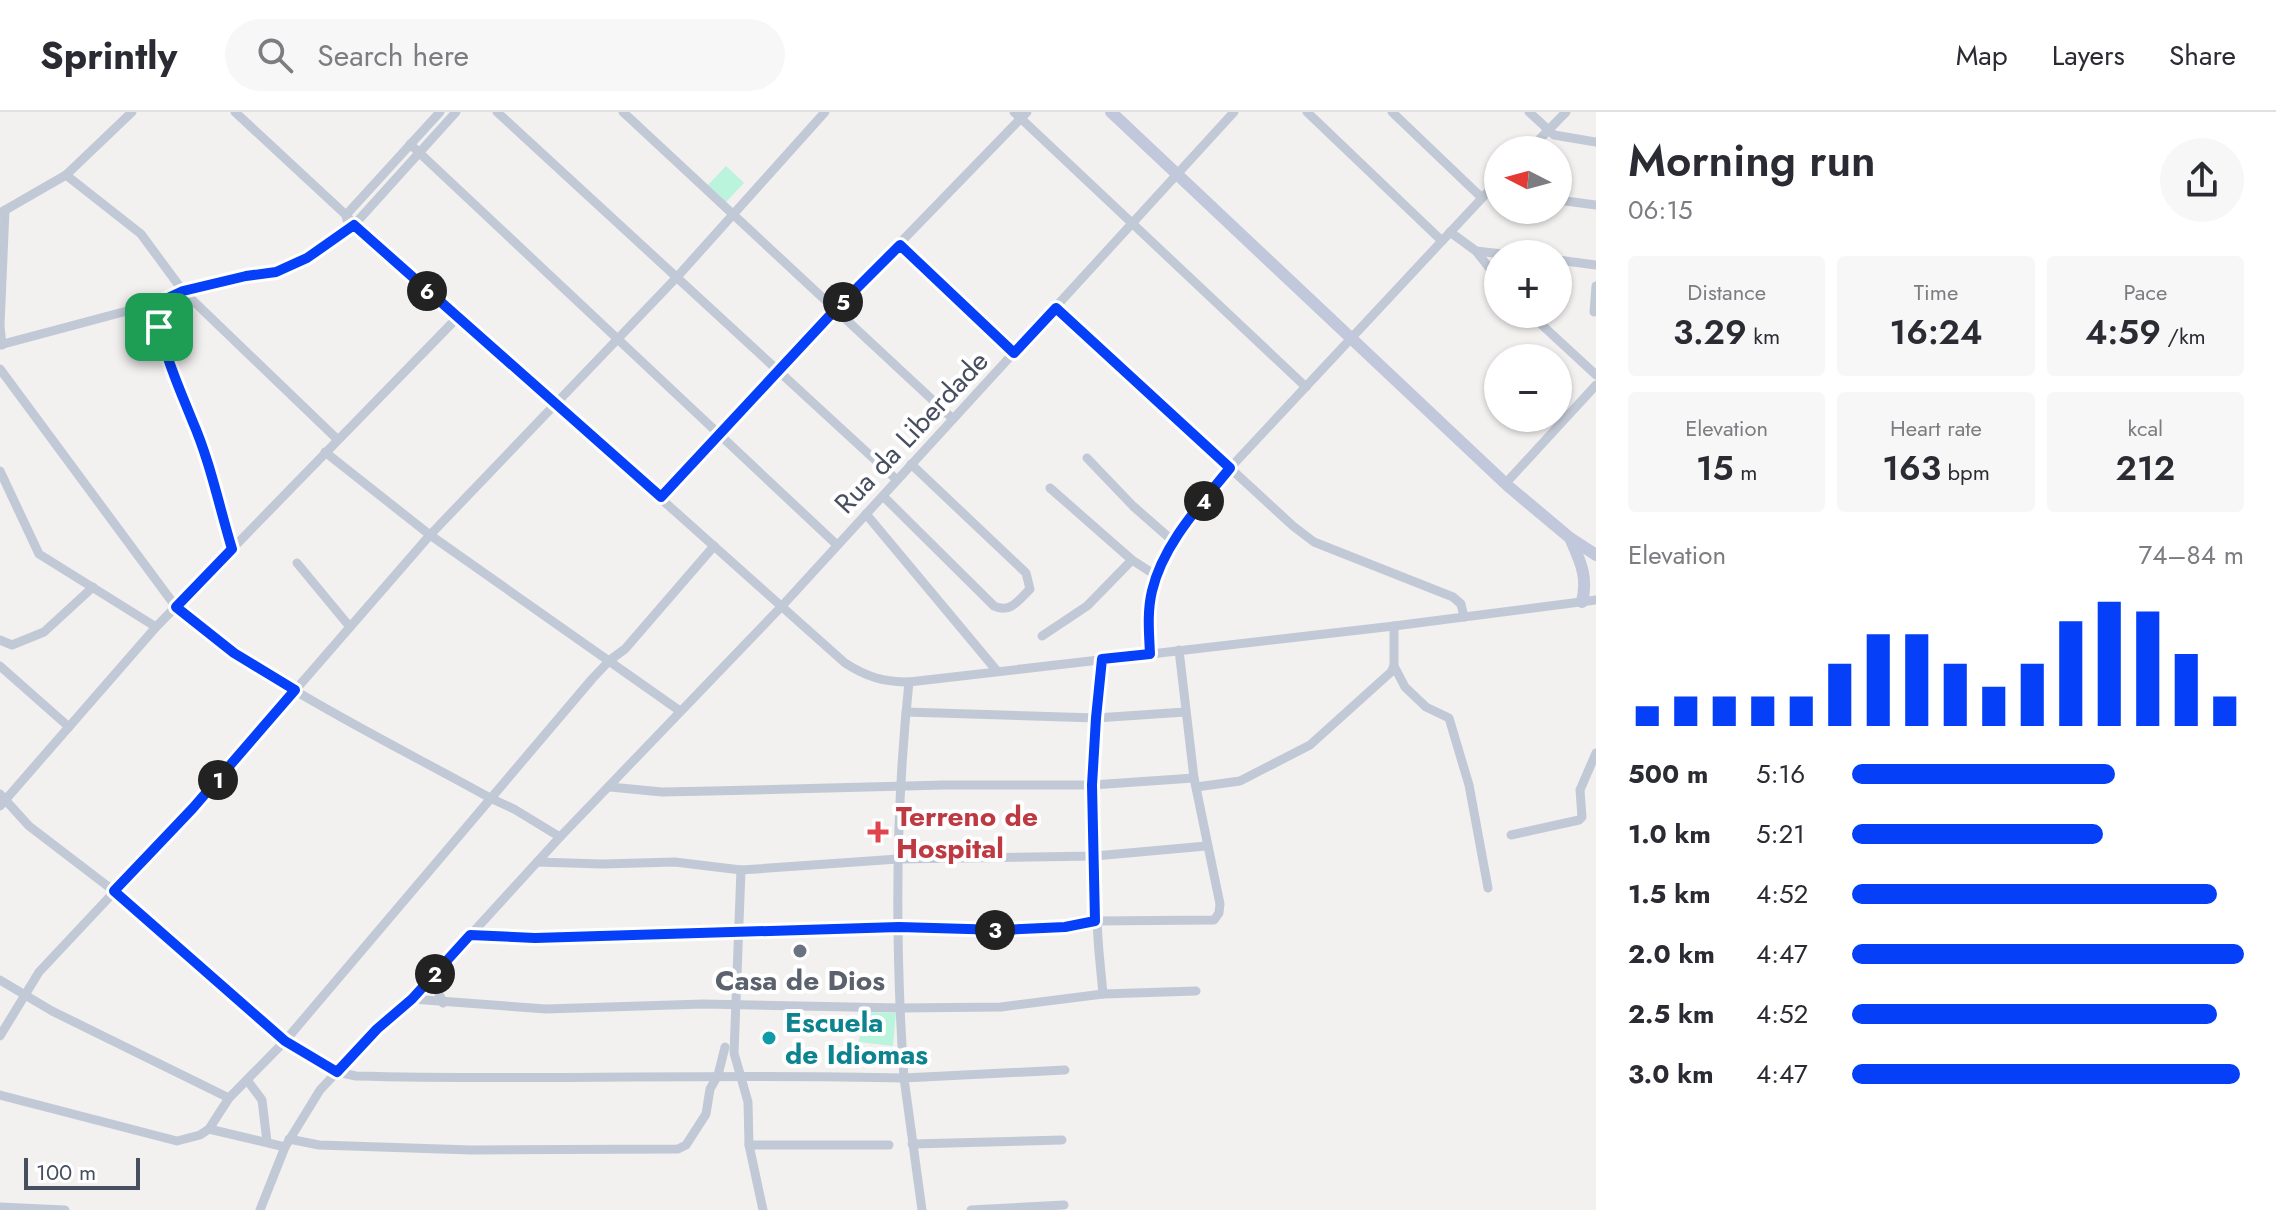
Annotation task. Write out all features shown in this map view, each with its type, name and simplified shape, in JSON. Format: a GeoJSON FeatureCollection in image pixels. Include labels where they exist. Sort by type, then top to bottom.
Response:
{"type":"FeatureCollection","features":[{"type":"Feature","properties":{"kind":"main road"},"geometry":{"type":"LineString","coordinates":[[1111,112],[1505,484],[1570,538],[1596,555]]}},
{"type":"Feature","properties":{"kind":"main road"},"geometry":{"type":"LineString","coordinates":[[1570,538],[1585,574],[1582,602]]}},
{"type":"Feature","properties":{"kind":"street"},"geometry":{"type":"LineString","coordinates":[[132,112],[66,175],[2,212],[1,345],[157,303],[183,291],[276,272],[307,258],[351,226],[456,112]]}},
{"type":"Feature","properties":{"kind":"street"},"geometry":{"type":"LineString","coordinates":[[235,112],[346,215],[351,226],[861,674],[881,681],[909,682],[1596,600]]}},
{"type":"Feature","properties":{"kind":"street"},"geometry":{"type":"LineString","coordinates":[[346,215],[440,112]]}},
{"type":"Feature","properties":{"kind":"street"},"geometry":{"type":"LineString","coordinates":[[497,112],[897,480]]}},
{"type":"Feature","properties":{"kind":"street"},"geometry":{"type":"LineString","coordinates":[[623,112],[953,419]]}},
{"type":"Feature","properties":{"kind":"street"},"geometry":{"type":"LineString","coordinates":[[632,121],[640,112]]}},
{"type":"Feature","properties":{"kind":"street"},"geometry":{"type":"LineString","coordinates":[[0,1036],[39,972],[193,808],[430,535],[677,277],[825,112]]}},
{"type":"Feature","properties":{"kind":"street","name":"Rua da Liberdade"},"geometry":{"type":"LineString","coordinates":[[260,1210],[287,1143],[304,1112],[337,1072],[377,1029],[412,999],[560,837],[782,606],[1234,112]]}},
{"type":"Feature","properties":{"kind":"street"},"geometry":{"type":"LineString","coordinates":[[1307,112],[1442,241]]}},
{"type":"Feature","properties":{"kind":"street"},"geometry":{"type":"LineString","coordinates":[[1150,654],[1148,618],[1157,576],[1174,542],[1230,468],[1482,198],[1392,112]]}},
{"type":"Feature","properties":{"kind":"street"},"geometry":{"type":"LineString","coordinates":[[1529,112],[1561,138],[1596,142]]}},
{"type":"Feature","properties":{"kind":"street"},"geometry":{"type":"LineString","coordinates":[[1543,136],[1566,112]]}},
{"type":"Feature","properties":{"kind":"street"},"geometry":{"type":"LineString","coordinates":[[661,497],[1020,114],[1306,387]]}},
{"type":"Feature","properties":{"kind":"street"},"geometry":{"type":"LineString","coordinates":[[410,144],[837,545]]}},
{"type":"Feature","properties":{"kind":"street"},"geometry":{"type":"LineString","coordinates":[[66,175],[141,234],[183,291],[337,439]]}},
{"type":"Feature","properties":{"kind":"street"},"geometry":{"type":"LineString","coordinates":[[1572,202],[1596,205]]}},
{"type":"Feature","properties":{"kind":"street"},"geometry":{"type":"LineString","coordinates":[[1450,232],[1476,251],[1484,261]]}},
{"type":"Feature","properties":{"kind":"street"},"geometry":{"type":"LineString","coordinates":[[900,245],[1014,353]]}},
{"type":"Feature","properties":{"kind":"street"},"geometry":{"type":"LineString","coordinates":[[1476,251],[1484,252]]}},
{"type":"Feature","properties":{"kind":"street"},"geometry":{"type":"LineString","coordinates":[[1572,262],[1596,265]]}},
{"type":"Feature","properties":{"kind":"street"},"geometry":{"type":"LineString","coordinates":[[1594,312],[1596,286]]}},
{"type":"Feature","properties":{"kind":"street"},"geometry":{"type":"LineString","coordinates":[[157,303],[159,327],[175,381],[207,462],[232,549]]}},
{"type":"Feature","properties":{"kind":"street"},"geometry":{"type":"LineString","coordinates":[[1056,308],[1314,542],[1453,597],[1461,604],[1464,617]]}},
{"type":"Feature","properties":{"kind":"street"},"geometry":{"type":"LineString","coordinates":[[457,318],[156,627],[2,800],[29,826],[114,891],[285,1041],[337,1072],[356,1076],[476,1080],[718,1075],[904,1078],[1065,1070]]}},
{"type":"Feature","properties":{"kind":"street"},"geometry":{"type":"LineString","coordinates":[[1545,328],[1596,375]]}},
{"type":"Feature","properties":{"kind":"street"},"geometry":{"type":"LineString","coordinates":[[0,369],[176,607],[234,653],[295,690],[560,837]]}},
{"type":"Feature","properties":{"kind":"street"},"geometry":{"type":"LineString","coordinates":[[1505,484],[1596,385]]}},
{"type":"Feature","properties":{"kind":"street"},"geometry":{"type":"LineString","coordinates":[[325,452],[430,535],[680,711]]}},
{"type":"Feature","properties":{"kind":"street"},"geometry":{"type":"LineString","coordinates":[[1087,458],[1133,506],[1174,542]]}},
{"type":"Feature","properties":{"kind":"street"},"geometry":{"type":"LineString","coordinates":[[883,496],[994,606],[1001,610],[1009,609],[1030,589],[1026,573],[911,464]]}},
{"type":"Feature","properties":{"kind":"street"},"geometry":{"type":"LineString","coordinates":[[0,471],[30,541],[39,554],[156,627]]}},
{"type":"Feature","properties":{"kind":"street"},"geometry":{"type":"LineString","coordinates":[[1050,488],[1132,560],[1157,576]]}},
{"type":"Feature","properties":{"kind":"street"},"geometry":{"type":"LineString","coordinates":[[866,514],[997,671]]}},
{"type":"Feature","properties":{"kind":"street"},"geometry":{"type":"LineString","coordinates":[[0,1095],[177,1141],[200,1135],[209,1129],[229,1098],[285,1041],[490,798],[714,546]]}},
{"type":"Feature","properties":{"kind":"street"},"geometry":{"type":"LineString","coordinates":[[1042,636],[1087,606],[1132,560]]}},
{"type":"Feature","properties":{"kind":"street"},"geometry":{"type":"LineString","coordinates":[[297,563],[350,627]]}},
{"type":"Feature","properties":{"kind":"street"},"geometry":{"type":"LineString","coordinates":[[0,640],[12,645],[44,632],[93,587]]}},
{"type":"Feature","properties":{"kind":"street"},"geometry":{"type":"LineString","coordinates":[[610,787],[662,792],[1240,781],[1310,745],[1391,672],[1394,666],[1394,626]]}},
{"type":"Feature","properties":{"kind":"street"},"geometry":{"type":"LineString","coordinates":[[470,935],[535,938],[899,927],[1002,930],[1065,927],[1095,921],[1214,920],[1220,904],[1195,782],[1179,650]]}},
{"type":"Feature","properties":{"kind":"street"},"geometry":{"type":"LineString","coordinates":[[1102,659],[1092,785],[1095,921],[1103,994]]}},
{"type":"Feature","properties":{"kind":"street"},"geometry":{"type":"LineString","coordinates":[[0,666],[69,727]]}},
{"type":"Feature","properties":{"kind":"street"},"geometry":{"type":"LineString","coordinates":[[1394,666],[1405,687],[1426,707],[1449,718],[1469,785],[1488,888]]}},
{"type":"Feature","properties":{"kind":"street"},"geometry":{"type":"LineString","coordinates":[[909,682],[900,787],[898,859],[900,1008],[904,1078],[922,1210]]}},
{"type":"Feature","properties":{"kind":"street"},"geometry":{"type":"LineString","coordinates":[[906,712],[1096,718],[1185,712]]}},
{"type":"Feature","properties":{"kind":"street"},"geometry":{"type":"LineString","coordinates":[[1511,835],[1579,820],[1582,817],[1580,790],[1596,753]]}},
{"type":"Feature","properties":{"kind":"street"},"geometry":{"type":"LineString","coordinates":[[537,862],[675,862],[741,870],[898,859],[1095,856],[1206,846]]}},
{"type":"Feature","properties":{"kind":"street"},"geometry":{"type":"LineString","coordinates":[[741,870],[734,1053],[748,1102],[749,1145],[763,1210]]}},
{"type":"Feature","properties":{"kind":"street"},"geometry":{"type":"LineString","coordinates":[[432,977],[443,1003]]}},
{"type":"Feature","properties":{"kind":"street"},"geometry":{"type":"LineString","coordinates":[[0,980],[52,1011],[229,1098]]}},
{"type":"Feature","properties":{"kind":"street"},"geometry":{"type":"LineString","coordinates":[[412,999],[546,1009],[647,1004],[1001,1007],[1103,994],[1196,991]]}},
{"type":"Feature","properties":{"kind":"street"},"geometry":{"type":"LineString","coordinates":[[209,1129],[267,1142],[319,1145],[471,1150],[678,1149],[686,1145],[706,1114],[710,1089],[718,1075],[725,1047]]}},
{"type":"Feature","properties":{"kind":"street"},"geometry":{"type":"LineString","coordinates":[[247,1080],[262,1100],[267,1142]]}},
{"type":"Feature","properties":{"kind":"street"},"geometry":{"type":"LineString","coordinates":[[912,1144],[1062,1140]]}},
{"type":"Feature","properties":{"kind":"street"},"geometry":{"type":"LineString","coordinates":[[749,1145],[889,1145]]}},
{"type":"Feature","properties":{"kind":"street"},"geometry":{"type":"LineString","coordinates":[[971,1210],[1064,1205]]}},
{"type":"Feature","properties":{"kind":"street"},"geometry":{"type":"LineString","coordinates":[[0,1207],[65,1210]]}},
{"type":"Feature","properties":{"kind":"green space"},"geometry":{"type":"Polygon","coordinates":[[[726,166],[744,183],[726,202],[708,185],[726,166]]]}},
{"type":"Feature","properties":{"kind":"green space"},"geometry":{"type":"Polygon","coordinates":[[[863,1012],[896,1013],[893,1046],[859,1042],[863,1012]]]}},
{"type":"Feature","properties":{"kind":"place","name":"Terreno de Hospital"},"geometry":{"type":"Point","coordinates":[878,832]}},
{"type":"Feature","properties":{"kind":"place","name":"Casa de Dios"},"geometry":{"type":"Point","coordinates":[800,951]}},
{"type":"Feature","properties":{"kind":"place","name":"Escuela de Idiomas"},"geometry":{"type":"Point","coordinates":[769,1038]}},
{"type":"Feature","properties":{"kind":"route"},"geometry":{"type":"LineString","coordinates":[[354,225],[661,497],[834,311],[900,245],[1014,353],[1056,308],[1230,468],[1174,542],[1160,567],[1152,589],[1148,618],[1150,654],[1102,659],[1092,785],[1095,921],[1065,927],[1002,930],[899,927],[535,938],[470,935],[412,999],[377,1029],[337,1072],[285,1041],[114,891],[193,808],[295,690],[234,653],[176,607],[232,549],[207,462],[192,419],[179,394],[159,327],[157,303],[183,291],[276,272],[307,258],[354,225]]}}]}
